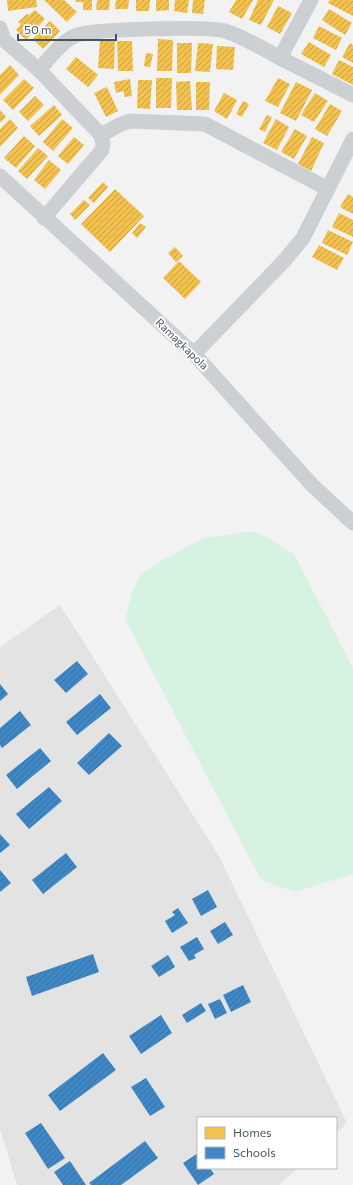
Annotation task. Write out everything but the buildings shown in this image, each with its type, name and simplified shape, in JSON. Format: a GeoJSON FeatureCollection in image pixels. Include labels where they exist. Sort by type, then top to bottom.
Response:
{"type":"FeatureCollection","features":[{"type":"Feature","properties":{"kind":"street"},"geometry":{"type":"LineString","coordinates":[[280,58],[311,0]]}},
{"type":"Feature","properties":{"kind":"street"},"geometry":{"type":"LineString","coordinates":[[0,28],[4,40],[39,70],[101,135],[103,144],[102,150],[44,218]]}},
{"type":"Feature","properties":{"kind":"street"},"geometry":{"type":"LineString","coordinates":[[39,70],[66,40],[88,32],[196,29],[224,31],[249,41],[353,95]]}},
{"type":"Feature","properties":{"kind":"street"},"geometry":{"type":"LineString","coordinates":[[101,135],[118,125],[130,121],[205,124],[328,189]]}},
{"type":"Feature","properties":{"kind":"street"},"geometry":{"type":"LineString","coordinates":[[194,354],[288,256],[303,238],[353,139]]}},
{"type":"Feature","properties":{"kind":"street","name":"Ramagkapola"},"geometry":{"type":"LineString","coordinates":[[0,176],[44,218],[194,354],[312,485],[353,523]]}},
{"type":"Feature","properties":{"kind":"shaded area"},"geometry":{"type":"Polygon","coordinates":[[[60,605],[219,856],[347,1123],[337,1132],[337,1117],[197,1117],[197,1169],[297,1169],[279,1185],[17,1185],[0,1129],[0,647],[60,605]]]}},
{"type":"Feature","properties":{"kind":"green space"},"geometry":{"type":"Polygon","coordinates":[[[255,531],[294,554],[353,668],[353,874],[295,892],[261,880],[125,619],[133,590],[141,574],[161,561],[204,538],[255,531]]]}}]}
